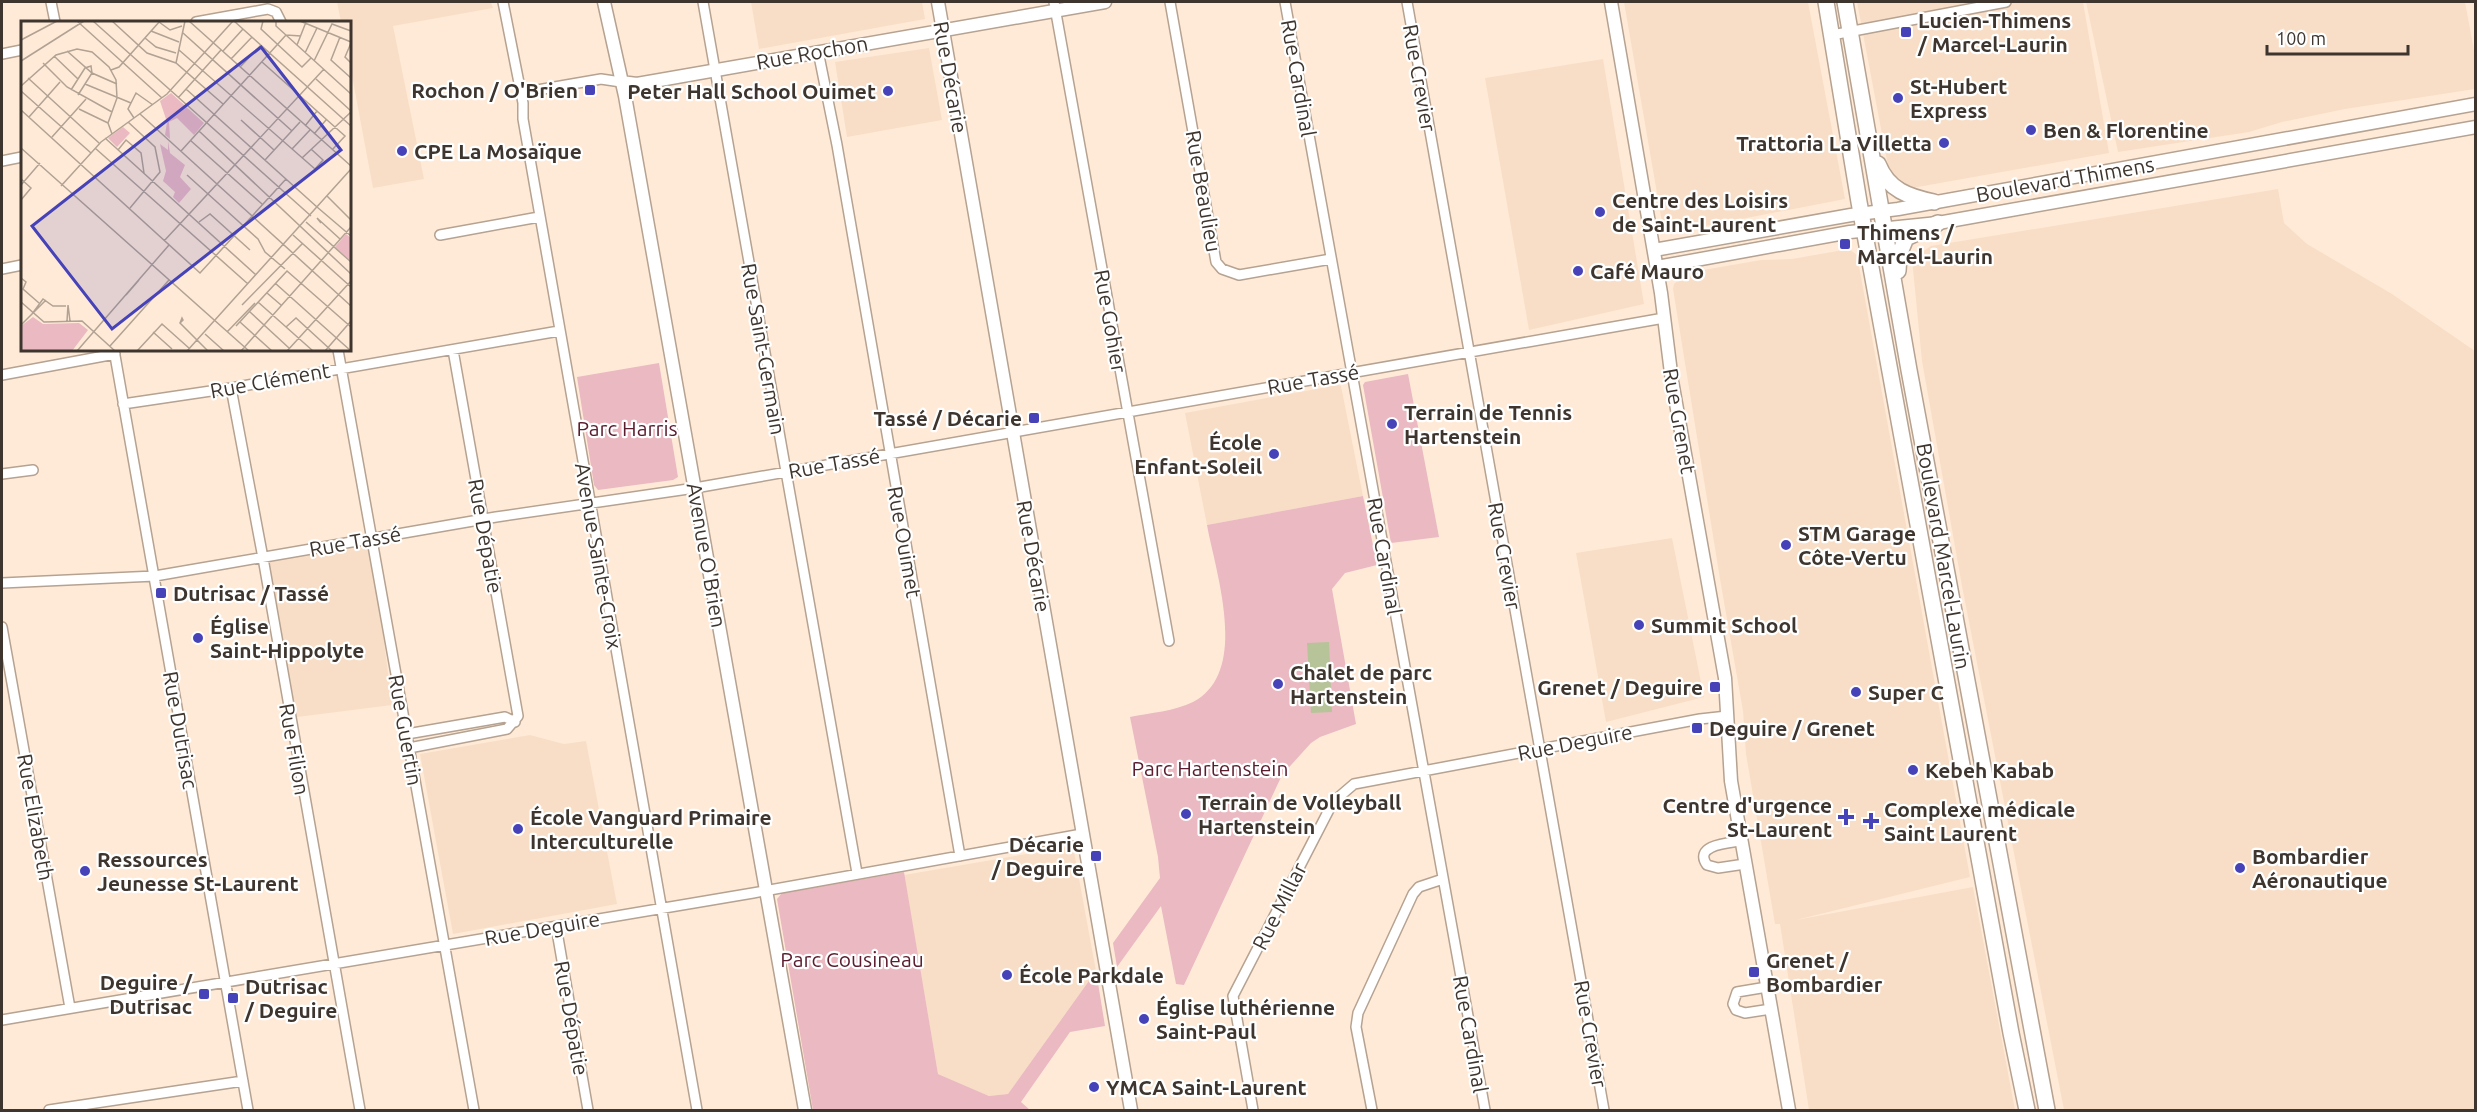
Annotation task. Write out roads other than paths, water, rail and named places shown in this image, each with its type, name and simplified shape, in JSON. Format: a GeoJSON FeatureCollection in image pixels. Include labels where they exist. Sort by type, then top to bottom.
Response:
{"type":"FeatureCollection","features":[{"type":"Feature","properties":{"kind":"main road","name":"Boulevard Marcel-Laurin"},"geometry":{"type":"LineString","coordinates":[[1826,2],[1864,230],[2027,1110]]}},
{"type":"Feature","properties":{"kind":"main road","name":"Boulevard Marcel-Laurin"},"geometry":{"type":"LineString","coordinates":[[1845,2],[1881,212],[2047,1110]]}},
{"type":"Feature","properties":{"kind":"main road"},"geometry":{"type":"LineString","coordinates":[[1869,138],[1880,170],[1890,184],[1905,195],[1934,202]]}},
{"type":"Feature","properties":{"kind":"main road"},"geometry":{"type":"LineString","coordinates":[[1898,301],[1899,255],[1902,243],[1908,236],[1938,223]]}},
{"type":"Feature","properties":{"kind":"main road"},"geometry":{"type":"LineString","coordinates":[[1923,553],[1943,549]]}},
{"type":"Feature","properties":{"kind":"street"},"geometry":{"type":"LineString","coordinates":[[51,2],[55,21]]}},
{"type":"Feature","properties":{"kind":"street","name":"Avenue Sainte-Croix"},"geometry":{"type":"LineString","coordinates":[[503,2],[697,1110]]}},
{"type":"Feature","properties":{"kind":"street","name":"Avenue O'Brien"},"geometry":{"type":"LineString","coordinates":[[604,2],[621,82],[695,488],[805,1110]]}},
{"type":"Feature","properties":{"kind":"street","name":"Rue Saint-Germain"},"geometry":{"type":"LineString","coordinates":[[703,2],[857,873]]}},
{"type":"Feature","properties":{"kind":"street","name":"Rue Décarie"},"geometry":{"type":"LineString","coordinates":[[938,2],[1131,1110]]}},
{"type":"Feature","properties":{"kind":"street","name":"Rue Rochon"},"geometry":{"type":"LineString","coordinates":[[520,93],[601,79],[637,84],[943,30],[1054,6],[1105,2]]}},
{"type":"Feature","properties":{"kind":"street","name":"Rue Beaulieu"},"geometry":{"type":"LineString","coordinates":[[1170,2],[1216,262],[1222,269],[1239,275],[1331,259]]}},
{"type":"Feature","properties":{"kind":"street","name":"Rue Cardinal"},"geometry":{"type":"LineString","coordinates":[[1285,2],[1485,1110]]}},
{"type":"Feature","properties":{"kind":"street","name":"Rue Crevier"},"geometry":{"type":"LineString","coordinates":[[1407,2],[1604,1110]]}},
{"type":"Feature","properties":{"kind":"street","name":"Rue Grenet"},"geometry":{"type":"LineString","coordinates":[[1611,2],[1657,267],[1672,381],[1725,678],[1729,769],[1789,1110]]}},
{"type":"Feature","properties":{"kind":"street"},"geometry":{"type":"LineString","coordinates":[[1832,35],[2007,2]]}},
{"type":"Feature","properties":{"kind":"street","name":"Rue Gohier"},"geometry":{"type":"LineString","coordinates":[[1054,6],[1169,641]]}},
{"type":"Feature","properties":{"kind":"street"},"geometry":{"type":"LineString","coordinates":[[202,21],[268,9],[276,12],[280,21]]}},
{"type":"Feature","properties":{"kind":"street"},"geometry":{"type":"LineString","coordinates":[[2,54],[21,50]]}},
{"type":"Feature","properties":{"kind":"street","name":"Rue Ouimet"},"geometry":{"type":"LineString","coordinates":[[818,51],[837,145],[960,856]]}},
{"type":"Feature","properties":{"kind":"street","name":"Boulevard Thimens"},"geometry":{"type":"LineString","coordinates":[[1654,250],[1881,212],[2475,104]]}},
{"type":"Feature","properties":{"kind":"street","name":"Boulevard Thimens"},"geometry":{"type":"LineString","coordinates":[[1657,267],[1864,230],[1938,223],[2475,127]]}},
{"type":"Feature","properties":{"kind":"street"},"geometry":{"type":"LineString","coordinates":[[2,161],[21,158]]}},
{"type":"Feature","properties":{"kind":"street"},"geometry":{"type":"LineString","coordinates":[[440,236],[539,217]]}},
{"type":"Feature","properties":{"kind":"street"},"geometry":{"type":"LineString","coordinates":[[2,269],[21,265]]}},
{"type":"Feature","properties":{"kind":"street","name":"Rue Tassé"},"geometry":{"type":"LineString","coordinates":[[2,583],[154,576],[483,519],[695,488],[1664,318]]}},
{"type":"Feature","properties":{"kind":"street","name":"Rue Clément"},"geometry":{"type":"LineString","coordinates":[[123,404],[231,388],[559,331]]}},
{"type":"Feature","properties":{"kind":"street","name":"Rue Dépatie"},"geometry":{"type":"LineString","coordinates":[[453,350],[518,716],[515,722]]}},
{"type":"Feature","properties":{"kind":"street","name":"Rue Guertin"},"geometry":{"type":"LineString","coordinates":[[338,351],[474,1110]]}},
{"type":"Feature","properties":{"kind":"street"},"geometry":{"type":"LineString","coordinates":[[2,375],[115,352]]}},
{"type":"Feature","properties":{"kind":"street","name":"Rue Dutrisac"},"geometry":{"type":"LineString","coordinates":[[115,352],[248,1110]]}},
{"type":"Feature","properties":{"kind":"street","name":"Rue Filion"},"geometry":{"type":"LineString","coordinates":[[231,388],[360,1110]]}},
{"type":"Feature","properties":{"kind":"street"},"geometry":{"type":"LineString","coordinates":[[2,474],[33,470]]}},
{"type":"Feature","properties":{"kind":"street","name":"Rue Elizabeth"},"geometry":{"type":"LineString","coordinates":[[2,627],[70,1008]]}},
{"type":"Feature","properties":{"kind":"street","name":"Rue Deguire"},"geometry":{"type":"LineString","coordinates":[[1424,771],[1690,720],[1727,716]]}},
{"type":"Feature","properties":{"kind":"street"},"geometry":{"type":"LineString","coordinates":[[407,734],[505,717],[515,722],[507,729],[409,748]]}},
{"type":"Feature","properties":{"kind":"street"},"geometry":{"type":"LineString","coordinates":[[459,726],[461,737]]}},
{"type":"Feature","properties":{"kind":"street","name":"Rue Millar"},"geometry":{"type":"LineString","coordinates":[[1253,1110],[1233,996],[1333,802],[1354,783],[1424,771]]}},
{"type":"Feature","properties":{"kind":"street","name":"Rue Deguire"},"geometry":{"type":"LineString","coordinates":[[2,1020],[1082,834]]}},
{"type":"Feature","properties":{"kind":"street"},"geometry":{"type":"LineString","coordinates":[[1741,841],[1710,848],[1705,852],[1704,859],[1707,866],[1714,868],[1745,864]]}},
{"type":"Feature","properties":{"kind":"street"},"geometry":{"type":"LineString","coordinates":[[1372,1110],[1356,1027],[1358,1013],[1413,894],[1419,887],[1443,879]]}},
{"type":"Feature","properties":{"kind":"street","name":"Rue Dépatie"},"geometry":{"type":"LineString","coordinates":[[556,926],[588,1110]]}},
{"type":"Feature","properties":{"kind":"street"},"geometry":{"type":"LineString","coordinates":[[1767,987],[1737,992],[1733,1004],[1736,1010],[1742,1013],[1771,1009]]}},
{"type":"Feature","properties":{"kind":"street"},"geometry":{"type":"LineString","coordinates":[[50,1110],[243,1081]]}},
{"type":"Feature","properties":{"kind":"place","name":"Lucien-Thimens / Marcel-Laurin"},"geometry":{"type":"Point","coordinates":[1906,32]}},
{"type":"Feature","properties":{"kind":"place","name":"Rochon / O'Brien"},"geometry":{"type":"Point","coordinates":[590,90]}},
{"type":"Feature","properties":{"kind":"place","name":"Peter Hall School Ouimet"},"geometry":{"type":"Point","coordinates":[888,91]}},
{"type":"Feature","properties":{"kind":"place","name":"St-Hubert Express"},"geometry":{"type":"Point","coordinates":[1898,98]}},
{"type":"Feature","properties":{"kind":"place","name":"Ben & Florentine"},"geometry":{"type":"Point","coordinates":[2031,130]}},
{"type":"Feature","properties":{"kind":"place","name":"Trattoria La Villetta"},"geometry":{"type":"Point","coordinates":[1944,143]}},
{"type":"Feature","properties":{"kind":"place","name":"CPE La Mosaïque"},"geometry":{"type":"Point","coordinates":[402,151]}},
{"type":"Feature","properties":{"kind":"place","name":"Centre des Loisirs de Saint-Laurent"},"geometry":{"type":"Point","coordinates":[1600,212]}},
{"type":"Feature","properties":{"kind":"place","name":"Thimens / Marcel-Laurin"},"geometry":{"type":"Point","coordinates":[1845,244]}},
{"type":"Feature","properties":{"kind":"place","name":"Café Mauro"},"geometry":{"type":"Point","coordinates":[1578,271]}},
{"type":"Feature","properties":{"kind":"place","name":"Tassé / Décarie"},"geometry":{"type":"Point","coordinates":[1034,418]}},
{"type":"Feature","properties":{"kind":"place","name":"Terrain de Tennis Hartenstein"},"geometry":{"type":"Point","coordinates":[1392,424]}},
{"type":"Feature","properties":{"kind":"place","name":"École Enfant-Soleil"},"geometry":{"type":"Point","coordinates":[1274,454]}},
{"type":"Feature","properties":{"kind":"place","name":"STM Garage Côte-Vertu"},"geometry":{"type":"Point","coordinates":[1786,545]}},
{"type":"Feature","properties":{"kind":"place","name":"Dutrisac / Tassé"},"geometry":{"type":"Point","coordinates":[161,593]}},
{"type":"Feature","properties":{"kind":"place","name":"Summit School"},"geometry":{"type":"Point","coordinates":[1639,625]}},
{"type":"Feature","properties":{"kind":"place","name":"Église Saint-Hippolyte"},"geometry":{"type":"Point","coordinates":[198,638]}},
{"type":"Feature","properties":{"kind":"place","name":"Chalet de parc Hartenstein"},"geometry":{"type":"Point","coordinates":[1278,684]}},
{"type":"Feature","properties":{"kind":"place","name":"Grenet / Deguire"},"geometry":{"type":"Point","coordinates":[1715,687]}},
{"type":"Feature","properties":{"kind":"place","name":"Super C"},"geometry":{"type":"Point","coordinates":[1856,692]}},
{"type":"Feature","properties":{"kind":"place","name":"Deguire / Grenet"},"geometry":{"type":"Point","coordinates":[1697,728]}},
{"type":"Feature","properties":{"kind":"place","name":"Kebeh Kabab"},"geometry":{"type":"Point","coordinates":[1913,770]}},
{"type":"Feature","properties":{"kind":"place","name":"Terrain de Volleyball Hartenstein"},"geometry":{"type":"Point","coordinates":[1186,814]}},
{"type":"Feature","properties":{"kind":"place","name":"Centre d'urgence St-Laurent"},"geometry":{"type":"Point","coordinates":[1846,817]}},
{"type":"Feature","properties":{"kind":"place","name":"Complexe médicale Saint Laurent"},"geometry":{"type":"Point","coordinates":[1871,821]}},
{"type":"Feature","properties":{"kind":"place","name":"École Vanguard Primaire Interculturelle"},"geometry":{"type":"Point","coordinates":[518,829]}},
{"type":"Feature","properties":{"kind":"place","name":"Décarie / Deguire"},"geometry":{"type":"Point","coordinates":[1096,856]}},
{"type":"Feature","properties":{"kind":"place","name":"Bombardier Aéronautique"},"geometry":{"type":"Point","coordinates":[2240,868]}},
{"type":"Feature","properties":{"kind":"place","name":"Ressources Jeunesse St-Laurent"},"geometry":{"type":"Point","coordinates":[85,871]}},
{"type":"Feature","properties":{"kind":"place","name":"Grenet / Bombardier"},"geometry":{"type":"Point","coordinates":[1754,972]}},
{"type":"Feature","properties":{"kind":"place","name":"École Parkdale"},"geometry":{"type":"Point","coordinates":[1007,975]}},
{"type":"Feature","properties":{"kind":"place","name":"Deguire / Dutrisac"},"geometry":{"type":"Point","coordinates":[204,994]}},
{"type":"Feature","properties":{"kind":"place","name":"Dutrisac / Deguire"},"geometry":{"type":"Point","coordinates":[233,998]}},
{"type":"Feature","properties":{"kind":"place","name":"Église luthérienne Saint-Paul"},"geometry":{"type":"Point","coordinates":[1144,1019]}},
{"type":"Feature","properties":{"kind":"place","name":"YMCA Saint-Laurent"},"geometry":{"type":"Point","coordinates":[1094,1087]}},
{"type":"Feature","properties":{"kind":"park label","name":"Parc Harris"},"geometry":{"type":"Point","coordinates":[627,428]}},
{"type":"Feature","properties":{"kind":"park label","name":"Parc Hartenstein"},"geometry":{"type":"Point","coordinates":[1210,768]}},
{"type":"Feature","properties":{"kind":"park label","name":"Parc Cousineau"},"geometry":{"type":"Point","coordinates":[852,959]}}]}
